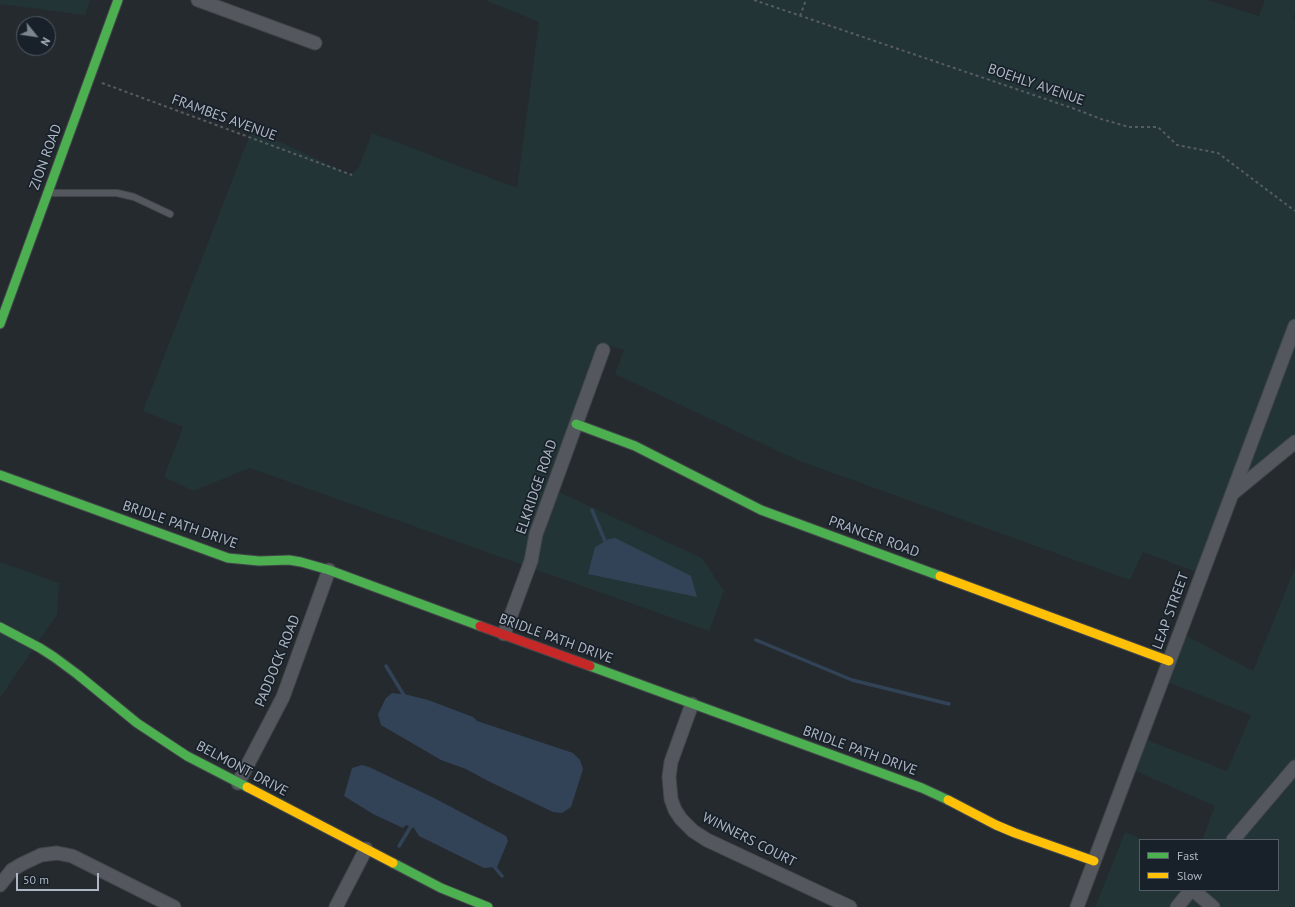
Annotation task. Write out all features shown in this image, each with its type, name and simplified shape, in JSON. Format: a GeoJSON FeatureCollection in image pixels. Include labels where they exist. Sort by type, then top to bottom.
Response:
{"type":"FeatureCollection","features":[{"type":"Feature","properties":{"kind":"street","name":"ZION ROAD"},"geometry":{"type":"LineString","coordinates":[[0,324],[118,0]]}},
{"type":"Feature","properties":{"kind":"street"},"geometry":{"type":"LineString","coordinates":[[198,0],[316,43]]}},
{"type":"Feature","properties":{"kind":"street","name":"LEAP STREET"},"geometry":{"type":"LineString","coordinates":[[1077,907],[1295,326]]}},
{"type":"Feature","properties":{"kind":"street","name":"ELKRIDGE ROAD"},"geometry":{"type":"LineString","coordinates":[[504,634],[531,562],[536,534],[603,350]]}},
{"type":"Feature","properties":{"kind":"street","name":"PRANCER ROAD"},"geometry":{"type":"LineString","coordinates":[[576,424],[635,446],[761,510],[1170,661]]}},
{"type":"Feature","properties":{"kind":"street"},"geometry":{"type":"LineString","coordinates":[[1232,494],[1295,442]]}},
{"type":"Feature","properties":{"kind":"street","name":"BRIDLE PATH DRIVE"},"geometry":{"type":"LineString","coordinates":[[0,475],[228,558],[259,561],[295,561],[315,565],[922,788],[947,799],[996,825],[1094,861]]}},
{"type":"Feature","properties":{"kind":"street","name":"PADDOCK ROAD"},"geometry":{"type":"LineString","coordinates":[[238,783],[283,697],[329,570]]}},
{"type":"Feature","properties":{"kind":"street","name":"BELMONT DRIVE"},"geometry":{"type":"LineString","coordinates":[[0,627],[54,657],[137,723],[188,756],[440,888],[488,907]]}},
{"type":"Feature","properties":{"kind":"street","name":"WINNERS COURT"},"geometry":{"type":"LineString","coordinates":[[692,704],[671,762],[669,777],[671,799],[675,810],[681,819],[690,828],[707,840],[850,907]]}},
{"type":"Feature","properties":{"kind":"street"},"geometry":{"type":"LineString","coordinates":[[1234,839],[1295,767]]}},
{"type":"Feature","properties":{"kind":"street"},"geometry":{"type":"LineString","coordinates":[[336,907],[366,849]]}},
{"type":"Feature","properties":{"kind":"street"},"geometry":{"type":"LineString","coordinates":[[0,885],[12,870],[22,864],[41,856],[58,854],[72,856],[174,907]]}},
{"type":"Feature","properties":{"kind":"street"},"geometry":{"type":"LineString","coordinates":[[1176,907],[1191,891]]}},
{"type":"Feature","properties":{"kind":"street"},"geometry":{"type":"LineString","coordinates":[[1193,891],[1213,907]]}},
{"type":"Feature","properties":{"kind":"lane"},"geometry":{"type":"LineString","coordinates":[[48,193],[117,193],[134,197],[170,214]]}},
{"type":"Feature","properties":{"kind":"path","name":"BOEHLY AVENUE"},"geometry":{"type":"LineString","coordinates":[[754,0],[1101,119],[1129,127],[1158,127],[1177,145],[1218,153],[1295,211]]}},
{"type":"Feature","properties":{"kind":"path"},"geometry":{"type":"LineString","coordinates":[[800,16],[806,0]]}},
{"type":"Feature","properties":{"kind":"path","name":"FRAMBES AVENUE"},"geometry":{"type":"LineString","coordinates":[[90,78],[352,176]]}},
{"type":"Feature","properties":{"kind":"shaded area"},"geometry":{"type":"Polygon","coordinates":[[[0,0],[90,0],[85,15],[0,4],[0,0]]]}},
{"type":"Feature","properties":{"kind":"shaded area"},"geometry":{"type":"Polygon","coordinates":[[[485,0],[1208,0],[1259,16],[1265,0],[1295,0],[1295,13],[1293,18],[1295,19],[1295,319],[1287,342],[1295,345],[1295,443],[1228,498],[1199,573],[1143,552],[1130,580],[797,460],[615,374],[624,350],[601,343],[550,488],[702,558],[724,591],[709,631],[250,468],[193,491],[164,477],[183,427],[143,411],[252,129],[351,175],[359,167],[372,133],[517,188],[539,22],[485,0]]]}},
{"type":"Feature","properties":{"kind":"shaded area"},"geometry":{"type":"Polygon","coordinates":[[[0,562],[59,583],[57,614],[0,698],[0,562]]]}},
{"type":"Feature","properties":{"kind":"shaded area"},"geometry":{"type":"Polygon","coordinates":[[[1295,568],[1295,907],[1095,907],[1125,832],[1141,839],[1139,839],[1139,891],[1279,891],[1279,839],[1202,839],[1215,806],[1129,768],[1139,737],[1227,771],[1251,715],[1160,679],[1178,631],[1253,671],[1295,568]]]}},
{"type":"Feature","properties":{"kind":"water"},"geometry":{"type":"Polygon","coordinates":[[[615,538],[691,576],[697,597],[588,574],[595,547],[609,539],[615,538]]]}},
{"type":"Feature","properties":{"kind":"water"},"geometry":{"type":"Polygon","coordinates":[[[392,693],[428,700],[473,717],[477,721],[573,753],[580,760],[583,769],[571,807],[562,813],[553,812],[466,769],[441,760],[381,725],[378,714],[386,698],[392,693]]]}},
{"type":"Feature","properties":{"kind":"water"},"geometry":{"type":"Polygon","coordinates":[[[362,765],[434,798],[506,836],[508,841],[497,867],[484,868],[419,836],[414,828],[406,825],[403,828],[373,814],[344,796],[352,768],[362,765]]]}},
{"type":"Feature","properties":{"kind":"waterway"},"geometry":{"type":"LineString","coordinates":[[592,510],[605,541]]}},
{"type":"Feature","properties":{"kind":"waterway"},"geometry":{"type":"LineString","coordinates":[[756,640],[852,680],[949,704]]}},
{"type":"Feature","properties":{"kind":"waterway"},"geometry":{"type":"LineString","coordinates":[[386,666],[405,697]]}},
{"type":"Feature","properties":{"kind":"waterway"},"geometry":{"type":"LineString","coordinates":[[399,846],[413,823]]}},
{"type":"Feature","properties":{"kind":"waterway"},"geometry":{"type":"LineString","coordinates":[[492,864],[502,876]]}},
{"type":"Feature","properties":{"kind":"traffic: fast"},"geometry":{"type":"LineString","coordinates":[[0,324],[118,0]]}},
{"type":"Feature","properties":{"kind":"traffic: fast"},"geometry":{"type":"LineString","coordinates":[[576,424],[635,446],[761,510],[940,576]]}},
{"type":"Feature","properties":{"kind":"traffic: fast"},"geometry":{"type":"LineString","coordinates":[[0,475],[228,558],[259,561],[289,560],[301,562],[329,570],[480,626]]}},
{"type":"Feature","properties":{"kind":"traffic: fast"},"geometry":{"type":"LineString","coordinates":[[0,627],[54,657],[137,723],[187,756],[247,787]]}},
{"type":"Feature","properties":{"kind":"traffic: fast"},"geometry":{"type":"LineString","coordinates":[[590,666],[922,788],[948,800]]}},
{"type":"Feature","properties":{"kind":"traffic: fast"},"geometry":{"type":"LineString","coordinates":[[393,863],[441,888],[488,907]]}},
{"type":"Feature","properties":{"kind":"traffic: slow"},"geometry":{"type":"LineString","coordinates":[[940,576],[1169,661]]}},
{"type":"Feature","properties":{"kind":"traffic: slow"},"geometry":{"type":"LineString","coordinates":[[247,787],[393,863]]}},
{"type":"Feature","properties":{"kind":"traffic: slow"},"geometry":{"type":"LineString","coordinates":[[948,800],[996,825],[1015,833],[1094,861]]}},
{"type":"Feature","properties":{"kind":"traffic: jam"},"geometry":{"type":"LineString","coordinates":[[480,626],[590,666]]}}]}
